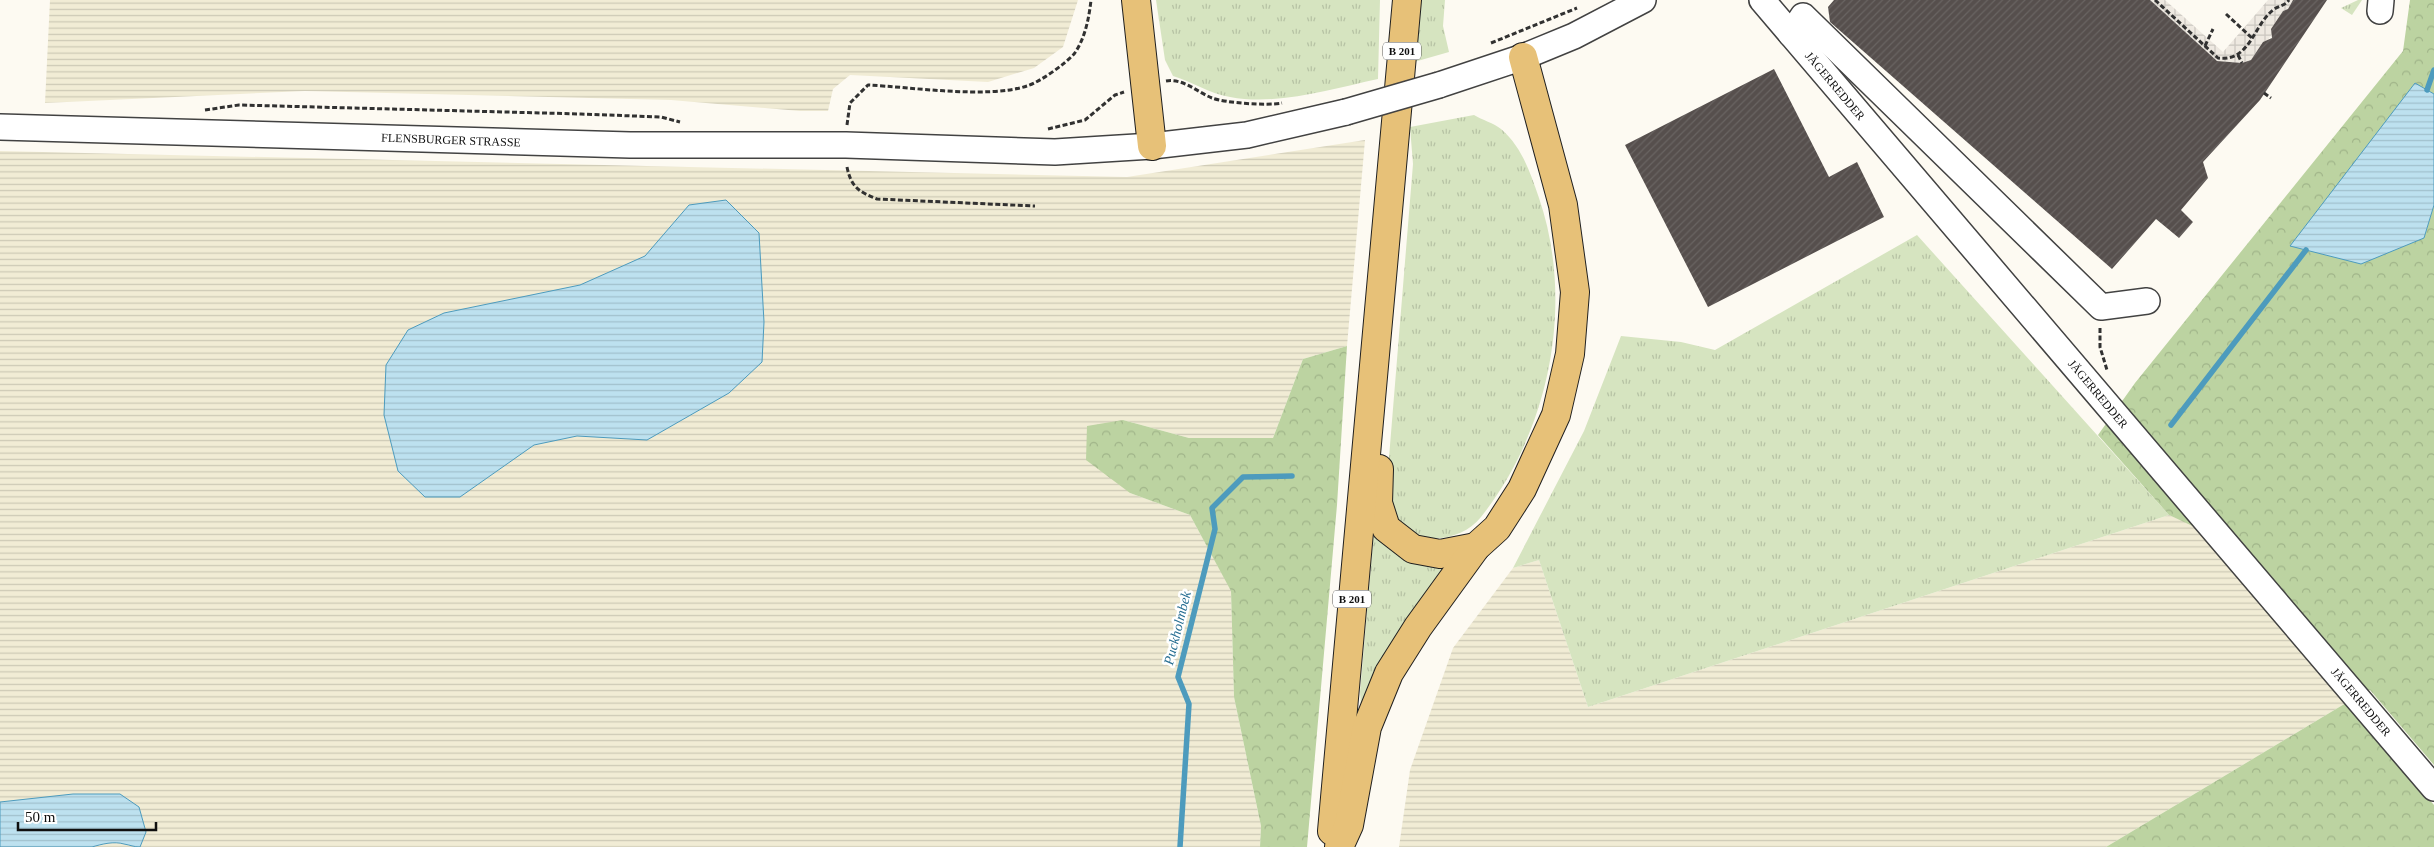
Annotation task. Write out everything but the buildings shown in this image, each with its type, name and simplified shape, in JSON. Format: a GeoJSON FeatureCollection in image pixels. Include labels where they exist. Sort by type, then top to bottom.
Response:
{"type":"FeatureCollection","features":[{"type":"Feature","properties":{"kind":"main road"},"geometry":{"type":"LineString","coordinates":[[1136,0],[1152,146]]}},
{"type":"Feature","properties":{"kind":"main road","name":"B 201"},"geometry":{"type":"LineString","coordinates":[[1331,847],[1407,0]]}},
{"type":"Feature","properties":{"kind":"main road"},"geometry":{"type":"LineString","coordinates":[[1339,847],[1349,825],[1367,727],[1389,673],[1418,627],[1476,547],[1496,528],[1522,489],[1556,415],[1570,354],[1575,292],[1563,205],[1523,57]]}},
{"type":"Feature","properties":{"kind":"main road"},"geometry":{"type":"LineString","coordinates":[[1374,351],[1382,380],[1378,503],[1386,528],[1413,549],[1440,554],[1476,547]]}},
{"type":"Feature","properties":{"kind":"street"},"geometry":{"type":"LineString","coordinates":[[1523,57],[1574,36],[1643,0]]}},
{"type":"Feature","properties":{"kind":"street","name":"JÄGERREDDER"},"geometry":{"type":"LineString","coordinates":[[1762,0],[1804,17],[2434,788]]}},
{"type":"Feature","properties":{"kind":"street"},"geometry":{"type":"LineString","coordinates":[[1804,17],[2101,307],[2147,301]]}},
{"type":"Feature","properties":{"kind":"street","name":"FLENSBURGER STRASSE"},"geometry":{"type":"LineString","coordinates":[[0,126],[630,145],[846,145],[1055,152],[1152,146],[1247,134],[1346,112],[1439,85],[1523,57]]}},
{"type":"Feature","properties":{"kind":"path"},"geometry":{"type":"LineString","coordinates":[[1035,206],[877,199],[861,193],[850,180],[847,168],[846,145],[850,103],[868,85],[985,92],[1027,86],[1049,74],[1074,54],[1086,28],[1091,0]]}},
{"type":"Feature","properties":{"kind":"path"},"geometry":{"type":"LineString","coordinates":[[2155,0],[2218,58],[2230,60],[2238,55],[2274,9],[2285,6],[2289,0]]}},
{"type":"Feature","properties":{"kind":"path"},"geometry":{"type":"LineString","coordinates":[[1483,46],[1585,5]]}},
{"type":"Feature","properties":{"kind":"path"},"geometry":{"type":"LineString","coordinates":[[2226,14],[2252,38]]}},
{"type":"Feature","properties":{"kind":"path"},"geometry":{"type":"LineString","coordinates":[[2205,46],[2213,29]]}},
{"type":"Feature","properties":{"kind":"path"},"geometry":{"type":"LineString","coordinates":[[2238,55],[2242,63]]}},
{"type":"Feature","properties":{"kind":"path"},"geometry":{"type":"LineString","coordinates":[[1040,129],[1050,129],[1085,120],[1115,95],[1146,84],[1175,80],[1214,98],[1271,105],[1290,101]]}},
{"type":"Feature","properties":{"kind":"path"},"geometry":{"type":"LineString","coordinates":[[2264,93],[2270,98]]}},
{"type":"Feature","properties":{"kind":"path"},"geometry":{"type":"LineString","coordinates":[[203,110],[239,105],[581,114],[661,117],[688,124]]}},
{"type":"Feature","properties":{"kind":"shaded area"},"geometry":{"type":"Polygon","coordinates":[[[50,0],[1078,0],[1063,47],[1034,68],[988,82],[850,75],[833,89],[828,111],[800,111],[671,100],[305,91],[45,103],[50,0]]]}},
{"type":"Feature","properties":{"kind":"shaded area"},"geometry":{"type":"Polygon","coordinates":[[[2150,0],[2165,0],[2223,52],[2268,0],[2293,0],[2271,29],[2272,34],[2268,40],[2263,42],[2251,60],[2242,63],[2217,61],[2150,0]]]}},
{"type":"Feature","properties":{"kind":"shaded area"},"geometry":{"type":"Polygon","coordinates":[[[1365,140],[1347,346],[1303,359],[1273,438],[1189,438],[1123,420],[1130,493],[1190,515],[1231,590],[1234,697],[1261,826],[1260,847],[0,847],[0,151],[1127,177],[1365,140]]]}},
{"type":"Feature","properties":{"kind":"shaded area"},"geometry":{"type":"Polygon","coordinates":[[[2169,515],[2199,528],[2346,703],[2106,847],[1399,847],[1410,770],[1453,648],[1513,568],[1539,560],[1588,707],[2169,515]]]}},
{"type":"Feature","properties":{"kind":"green space"},"geometry":{"type":"Polygon","coordinates":[[[1156,0],[1380,0],[1378,79],[1285,98],[1248,99],[1215,93],[1173,76],[1165,60],[1156,0]]]}},
{"type":"Feature","properties":{"kind":"green space"},"geometry":{"type":"Polygon","coordinates":[[[1420,0],[1445,0],[1443,26],[1449,52],[1414,62],[1420,0]]]}},
{"type":"Feature","properties":{"kind":"green space"},"geometry":{"type":"Polygon","coordinates":[[[2362,0],[2352,15],[2341,8],[2362,0]]]}},
{"type":"Feature","properties":{"kind":"green space"},"geometry":{"type":"Polygon","coordinates":[[[2410,0],[2434,0],[2434,94],[2415,84],[2424,238],[2434,205],[2434,765],[2370,690],[2346,703],[2199,529],[2169,515],[2098,435],[2135,383],[2403,51],[2410,0]]]}},
{"type":"Feature","properties":{"kind":"green space"},"geometry":{"type":"Polygon","coordinates":[[[1474,115],[1498,127],[1508,136],[1520,152],[1532,179],[1550,238],[1555,280],[1555,322],[1549,364],[1539,406],[1524,445],[1505,483],[1481,517],[1473,525],[1453,535],[1431,538],[1409,532],[1396,520],[1390,505],[1387,482],[1413,164],[1410,127],[1474,115]]]}},
{"type":"Feature","properties":{"kind":"green space"},"geometry":{"type":"Polygon","coordinates":[[[1917,235],[2169,515],[1588,707],[1539,560],[1513,568],[1584,431],[1621,336],[1681,342],[1715,350],[1917,235]]]}},
{"type":"Feature","properties":{"kind":"green space"},"geometry":{"type":"Polygon","coordinates":[[[1347,346],[1337,505],[1307,847],[1260,847],[1261,826],[1234,697],[1231,591],[1190,515],[1130,493],[1086,460],[1087,426],[1123,420],[1189,438],[1273,438],[1303,359],[1347,346]]]}},
{"type":"Feature","properties":{"kind":"green space"},"geometry":{"type":"Polygon","coordinates":[[[1374,530],[1451,563],[1361,706],[1360,692],[1374,530]]]}},
{"type":"Feature","properties":{"kind":"green space"},"geometry":{"type":"Polygon","coordinates":[[[2346,703],[2434,805],[2434,847],[2106,847],[2346,703]]]}},
{"type":"Feature","properties":{"kind":"water"},"geometry":{"type":"Polygon","coordinates":[[[2415,83],[2434,94],[2434,205],[2424,238],[2361,264],[2290,246],[2415,83]]]}},
{"type":"Feature","properties":{"kind":"water"},"geometry":{"type":"Polygon","coordinates":[[[726,200],[759,233],[764,322],[762,362],[729,393],[647,440],[577,436],[534,445],[460,497],[425,497],[398,471],[384,415],[386,365],[408,330],[444,313],[580,285],[645,256],[689,205],[726,200]]]}},
{"type":"Feature","properties":{"kind":"water"},"geometry":{"type":"Polygon","coordinates":[[[73,794],[120,794],[139,807],[146,832],[140,847],[116,843],[92,847],[0,847],[0,802],[73,794]]]}},
{"type":"Feature","properties":{"kind":"waterway"},"geometry":{"type":"LineString","coordinates":[[2427,90],[2434,70]]}},
{"type":"Feature","properties":{"kind":"waterway"},"geometry":{"type":"LineString","coordinates":[[2171,425],[2306,250]]}},
{"type":"Feature","properties":{"kind":"waterway","name":"Puckholmbek"},"geometry":{"type":"LineString","coordinates":[[1180,847],[1189,704],[1178,677],[1215,529],[1212,508],[1243,477],[1292,476]]}}]}
